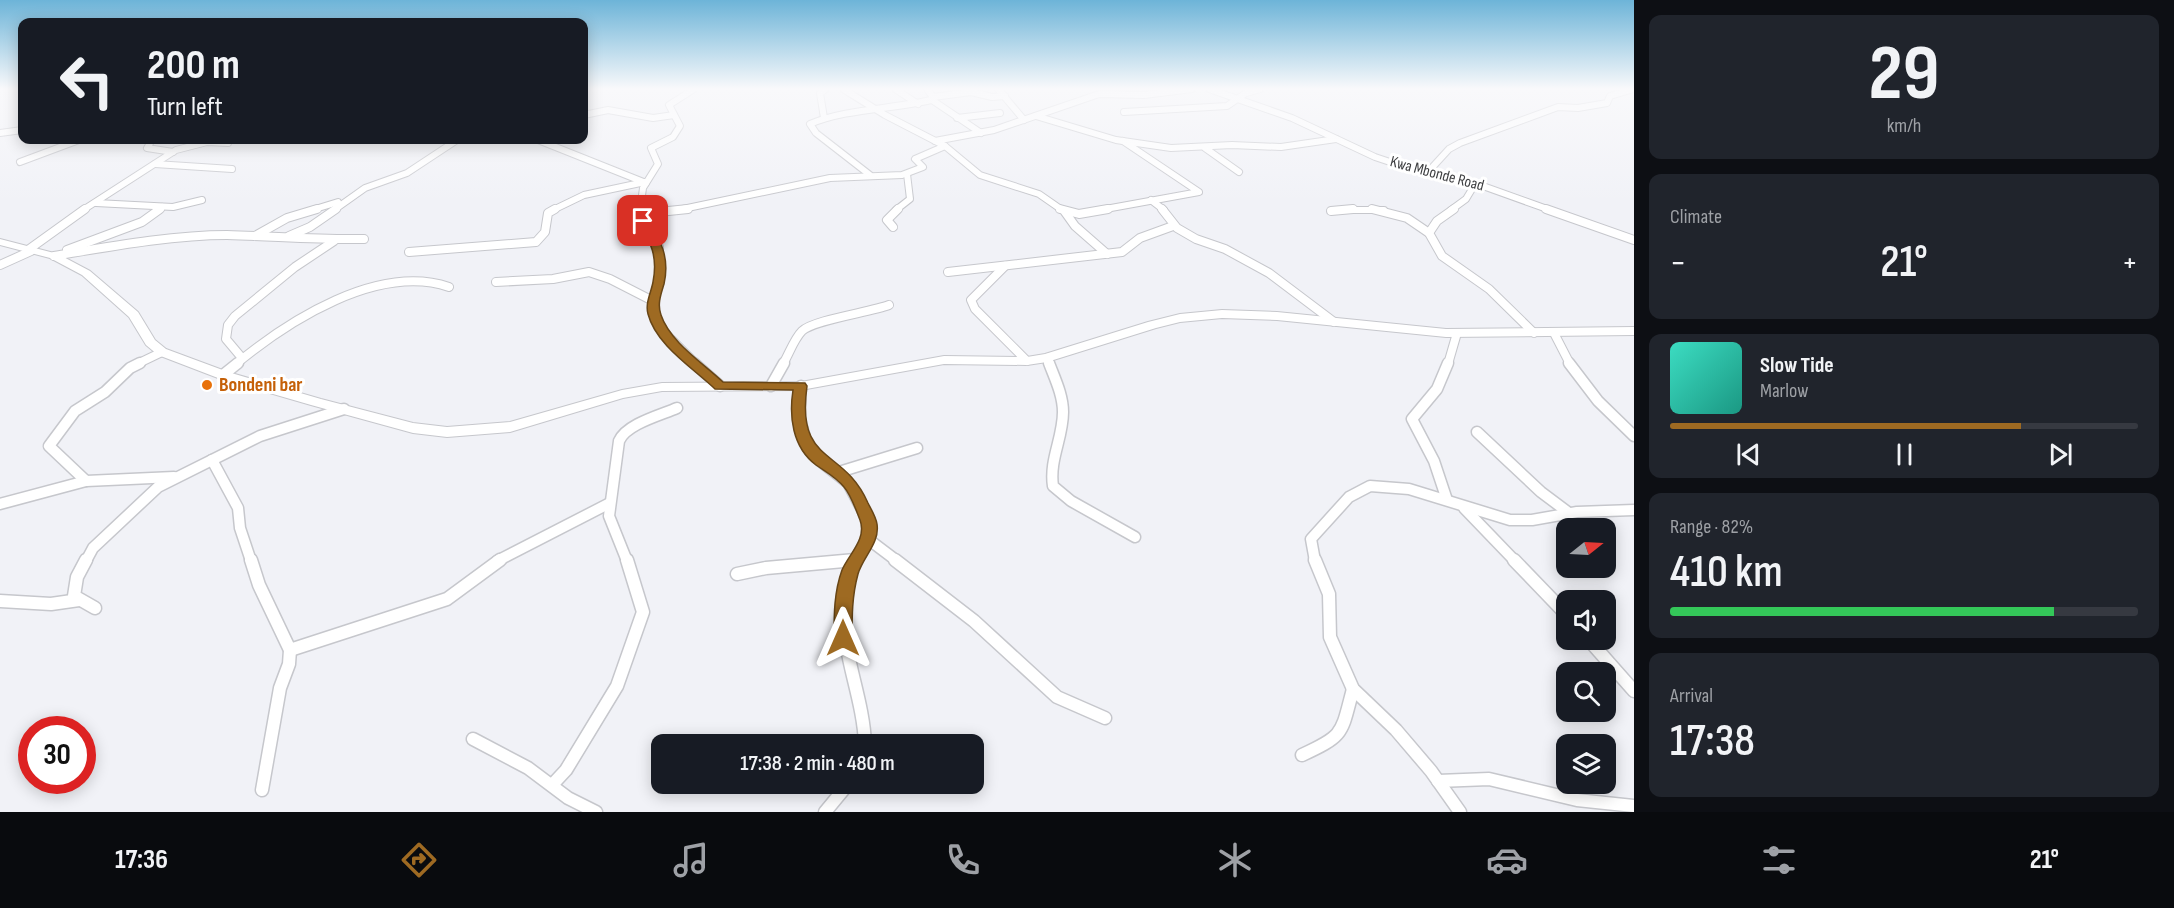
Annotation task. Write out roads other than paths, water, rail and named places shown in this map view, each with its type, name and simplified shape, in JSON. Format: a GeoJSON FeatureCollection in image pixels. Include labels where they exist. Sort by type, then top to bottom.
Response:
{"type":"FeatureCollection","features":[{"type":"Feature","properties":{"kind":"street"},"geometry":{"type":"LineString","coordinates":[[680,127],[678,132],[651,148],[658,164],[645,182],[641,195],[639,214],[659,247],[659,280],[653,301],[654,313],[663,333],[720,386]]}},
{"type":"Feature","properties":{"kind":"street"},"geometry":{"type":"LineString","coordinates":[[810,127],[870,175]]}},
{"type":"Feature","properties":{"kind":"street"},"geometry":{"type":"LineString","coordinates":[[909,127],[945,146],[980,175],[1039,194],[1065,212],[1075,226],[1107,254]]}},
{"type":"Feature","properties":{"kind":"street"},"geometry":{"type":"LineString","coordinates":[[971,127],[981,133]]}},
{"type":"Feature","properties":{"kind":"street"},"geometry":{"type":"LineString","coordinates":[[935,141],[1001,127]]}},
{"type":"Feature","properties":{"kind":"street"},"geometry":{"type":"LineString","coordinates":[[1074,127],[1123,141],[1171,148],[1232,145],[1281,147],[1336,139]]}},
{"type":"Feature","properties":{"kind":"street","name":"Kwa Mbonde Road"},"geometry":{"type":"LineString","coordinates":[[1312,127],[1350,147],[1401,166],[1475,184],[1634,240]]}},
{"type":"Feature","properties":{"kind":"street"},"geometry":{"type":"LineString","coordinates":[[1428,172],[1449,149],[1504,127]]}},
{"type":"Feature","properties":{"kind":"street"},"geometry":{"type":"LineString","coordinates":[[0,133],[18,131]]}},
{"type":"Feature","properties":{"kind":"street"},"geometry":{"type":"LineString","coordinates":[[1065,212],[1079,214],[1199,191],[1123,141]]}},
{"type":"Feature","properties":{"kind":"street"},"geometry":{"type":"LineString","coordinates":[[1320,143],[1350,147]]}},
{"type":"Feature","properties":{"kind":"street"},"geometry":{"type":"LineString","coordinates":[[20,162],[68,144]]}},
{"type":"Feature","properties":{"kind":"street"},"geometry":{"type":"LineString","coordinates":[[150,144],[147,148],[172,152]]}},
{"type":"Feature","properties":{"kind":"street"},"geometry":{"type":"LineString","coordinates":[[0,266],[29,250],[94,203],[172,152],[200,144]]}},
{"type":"Feature","properties":{"kind":"street"},"geometry":{"type":"LineString","coordinates":[[283,238],[310,227],[365,188],[406,173],[451,144]]}},
{"type":"Feature","properties":{"kind":"street"},"geometry":{"type":"LineString","coordinates":[[548,144],[645,182]]}},
{"type":"Feature","properties":{"kind":"street"},"geometry":{"type":"LineString","coordinates":[[639,214],[672,212],[758,192],[870,175],[907,174],[922,170],[923,167],[915,159],[945,146]]}},
{"type":"Feature","properties":{"kind":"street"},"geometry":{"type":"LineString","coordinates":[[1204,148],[1239,172]]}},
{"type":"Feature","properties":{"kind":"street"},"geometry":{"type":"LineString","coordinates":[[156,164],[232,169]]}},
{"type":"Feature","properties":{"kind":"street"},"geometry":{"type":"LineString","coordinates":[[893,227],[887,220],[889,216],[910,199],[907,174]]}},
{"type":"Feature","properties":{"kind":"street"},"geometry":{"type":"LineString","coordinates":[[410,252],[536,242],[545,232],[548,213],[570,200],[586,193],[645,182]]}},
{"type":"Feature","properties":{"kind":"street"},"geometry":{"type":"LineString","coordinates":[[1430,233],[1429,230],[1468,197],[1475,184]]}},
{"type":"Feature","properties":{"kind":"street"},"geometry":{"type":"LineString","coordinates":[[255,236],[293,216],[347,199]]}},
{"type":"Feature","properties":{"kind":"street"},"geometry":{"type":"LineString","coordinates":[[94,203],[162,207],[202,200]]}},
{"type":"Feature","properties":{"kind":"street"},"geometry":{"type":"LineString","coordinates":[[1151,200],[1166,212],[1173,226],[1269,273],[1335,322]]}},
{"type":"Feature","properties":{"kind":"street"},"geometry":{"type":"LineString","coordinates":[[53,256],[142,222],[162,207]]}},
{"type":"Feature","properties":{"kind":"street"},"geometry":{"type":"LineString","coordinates":[[1331,211],[1356,207],[1390,210],[1419,223],[1430,233],[1442,256],[1490,289],[1534,333]]}},
{"type":"Feature","properties":{"kind":"street"},"geometry":{"type":"LineString","coordinates":[[948,272],[1122,252],[1140,238],[1173,226]]}},
{"type":"Feature","properties":{"kind":"street"},"geometry":{"type":"LineString","coordinates":[[53,256],[120,245],[209,236],[255,236],[334,241],[364,239]]}},
{"type":"Feature","properties":{"kind":"street"},"geometry":{"type":"LineString","coordinates":[[242,358],[226,339],[228,325],[235,315],[295,267],[334,241]]}},
{"type":"Feature","properties":{"kind":"street"},"geometry":{"type":"LineString","coordinates":[[0,242],[53,256],[86,273],[134,315],[150,342],[162,352],[223,375],[344,409],[413,428],[447,432],[477,432],[510,427],[622,394],[662,387],[801,386],[944,360],[1027,361],[1047,358],[1180,318],[1252,314],[1457,333],[1634,331]]}},
{"type":"Feature","properties":{"kind":"street"},"geometry":{"type":"LineString","coordinates":[[1005,266],[992,281],[972,295],[970,300],[975,309],[1027,361]]}},
{"type":"Feature","properties":{"kind":"street"},"geometry":{"type":"LineString","coordinates":[[496,282],[549,279],[577,272],[592,273],[616,281],[638,296],[653,301]]}},
{"type":"Feature","properties":{"kind":"street"},"geometry":{"type":"LineString","coordinates":[[223,375],[242,358],[319,309],[365,287],[434,282],[449,287]]}},
{"type":"Feature","properties":{"kind":"street"},"geometry":{"type":"LineString","coordinates":[[771,386],[803,330],[826,321],[867,313],[889,305]]}},
{"type":"Feature","properties":{"kind":"street"},"geometry":{"type":"LineString","coordinates":[[1447,500],[1434,461],[1412,419],[1435,396],[1457,333]]}},
{"type":"Feature","properties":{"kind":"street"},"geometry":{"type":"LineString","coordinates":[[1554,333],[1572,372],[1634,436]]}},
{"type":"Feature","properties":{"kind":"street"},"geometry":{"type":"LineString","coordinates":[[86,481],[52,450],[49,446],[53,438],[75,411],[105,392],[130,369],[162,352]]}},
{"type":"Feature","properties":{"kind":"street"},"geometry":{"type":"LineString","coordinates":[[1047,358],[1062,401],[1063,420],[1052,457],[1053,486],[1062,495],[1113,522],[1135,537]]}},
{"type":"Feature","properties":{"kind":"street"},"geometry":{"type":"LineString","coordinates":[[801,386],[796,412],[804,441],[818,459],[839,472],[853,486],[869,524],[868,539],[855,560],[843,601],[843,638],[853,680],[863,705],[864,734]]}},
{"type":"Feature","properties":{"kind":"street"},"geometry":{"type":"LineString","coordinates":[[552,785],[566,770],[617,686],[643,612],[623,547],[609,516],[621,436],[643,422],[676,408]]}},
{"type":"Feature","properties":{"kind":"street"},"geometry":{"type":"LineString","coordinates":[[95,608],[74,596],[74,588],[83,562],[93,548],[138,504],[174,477],[212,459],[286,426],[344,409]]}},
{"type":"Feature","properties":{"kind":"street"},"geometry":{"type":"LineString","coordinates":[[1477,432],[1541,492],[1569,513]]}},
{"type":"Feature","properties":{"kind":"street"},"geometry":{"type":"LineString","coordinates":[[839,472],[889,454],[917,448]]}},
{"type":"Feature","properties":{"kind":"street"},"geometry":{"type":"LineString","coordinates":[[212,459],[238,508],[240,528],[256,577],[291,650],[289,664],[280,688],[262,790]]}},
{"type":"Feature","properties":{"kind":"street"},"geometry":{"type":"LineString","coordinates":[[0,504],[86,481],[174,477]]}},
{"type":"Feature","properties":{"kind":"street"},"geometry":{"type":"LineString","coordinates":[[1460,812],[1396,730],[1353,688],[1330,637],[1329,594],[1316,564],[1311,538],[1338,506],[1356,491],[1368,486],[1409,489],[1494,517],[1514,520],[1569,513],[1634,510]]}},
{"type":"Feature","properties":{"kind":"street"},"geometry":{"type":"LineString","coordinates":[[291,650],[447,599],[490,565],[551,536],[610,503]]}},
{"type":"Feature","properties":{"kind":"street"},"geometry":{"type":"LineString","coordinates":[[1462,506],[1556,604]]}},
{"type":"Feature","properties":{"kind":"street"},"geometry":{"type":"LineString","coordinates":[[868,539],[974,621],[1057,697],[1105,718]]}},
{"type":"Feature","properties":{"kind":"street"},"geometry":{"type":"LineString","coordinates":[[737,574],[766,568],[855,560]]}},
{"type":"Feature","properties":{"kind":"street"},"geometry":{"type":"LineString","coordinates":[[0,601],[51,604],[79,600]]}},
{"type":"Feature","properties":{"kind":"street"},"geometry":{"type":"LineString","coordinates":[[1598,650],[1634,691]]}},
{"type":"Feature","properties":{"kind":"street"},"geometry":{"type":"LineString","coordinates":[[1302,755],[1334,740],[1344,724],[1353,688]]}},
{"type":"Feature","properties":{"kind":"street"},"geometry":{"type":"LineString","coordinates":[[473,739],[528,768],[596,812]]}},
{"type":"Feature","properties":{"kind":"street"},"geometry":{"type":"LineString","coordinates":[[1438,781],[1489,779],[1577,800],[1634,806]]}},
{"type":"Feature","properties":{"kind":"street"},"geometry":{"type":"LineString","coordinates":[[825,812],[840,794]]}},
{"type":"Feature","properties":{"kind":"place","name":"Bondeni bar"},"geometry":{"type":"Point","coordinates":[207,385]}}]}
